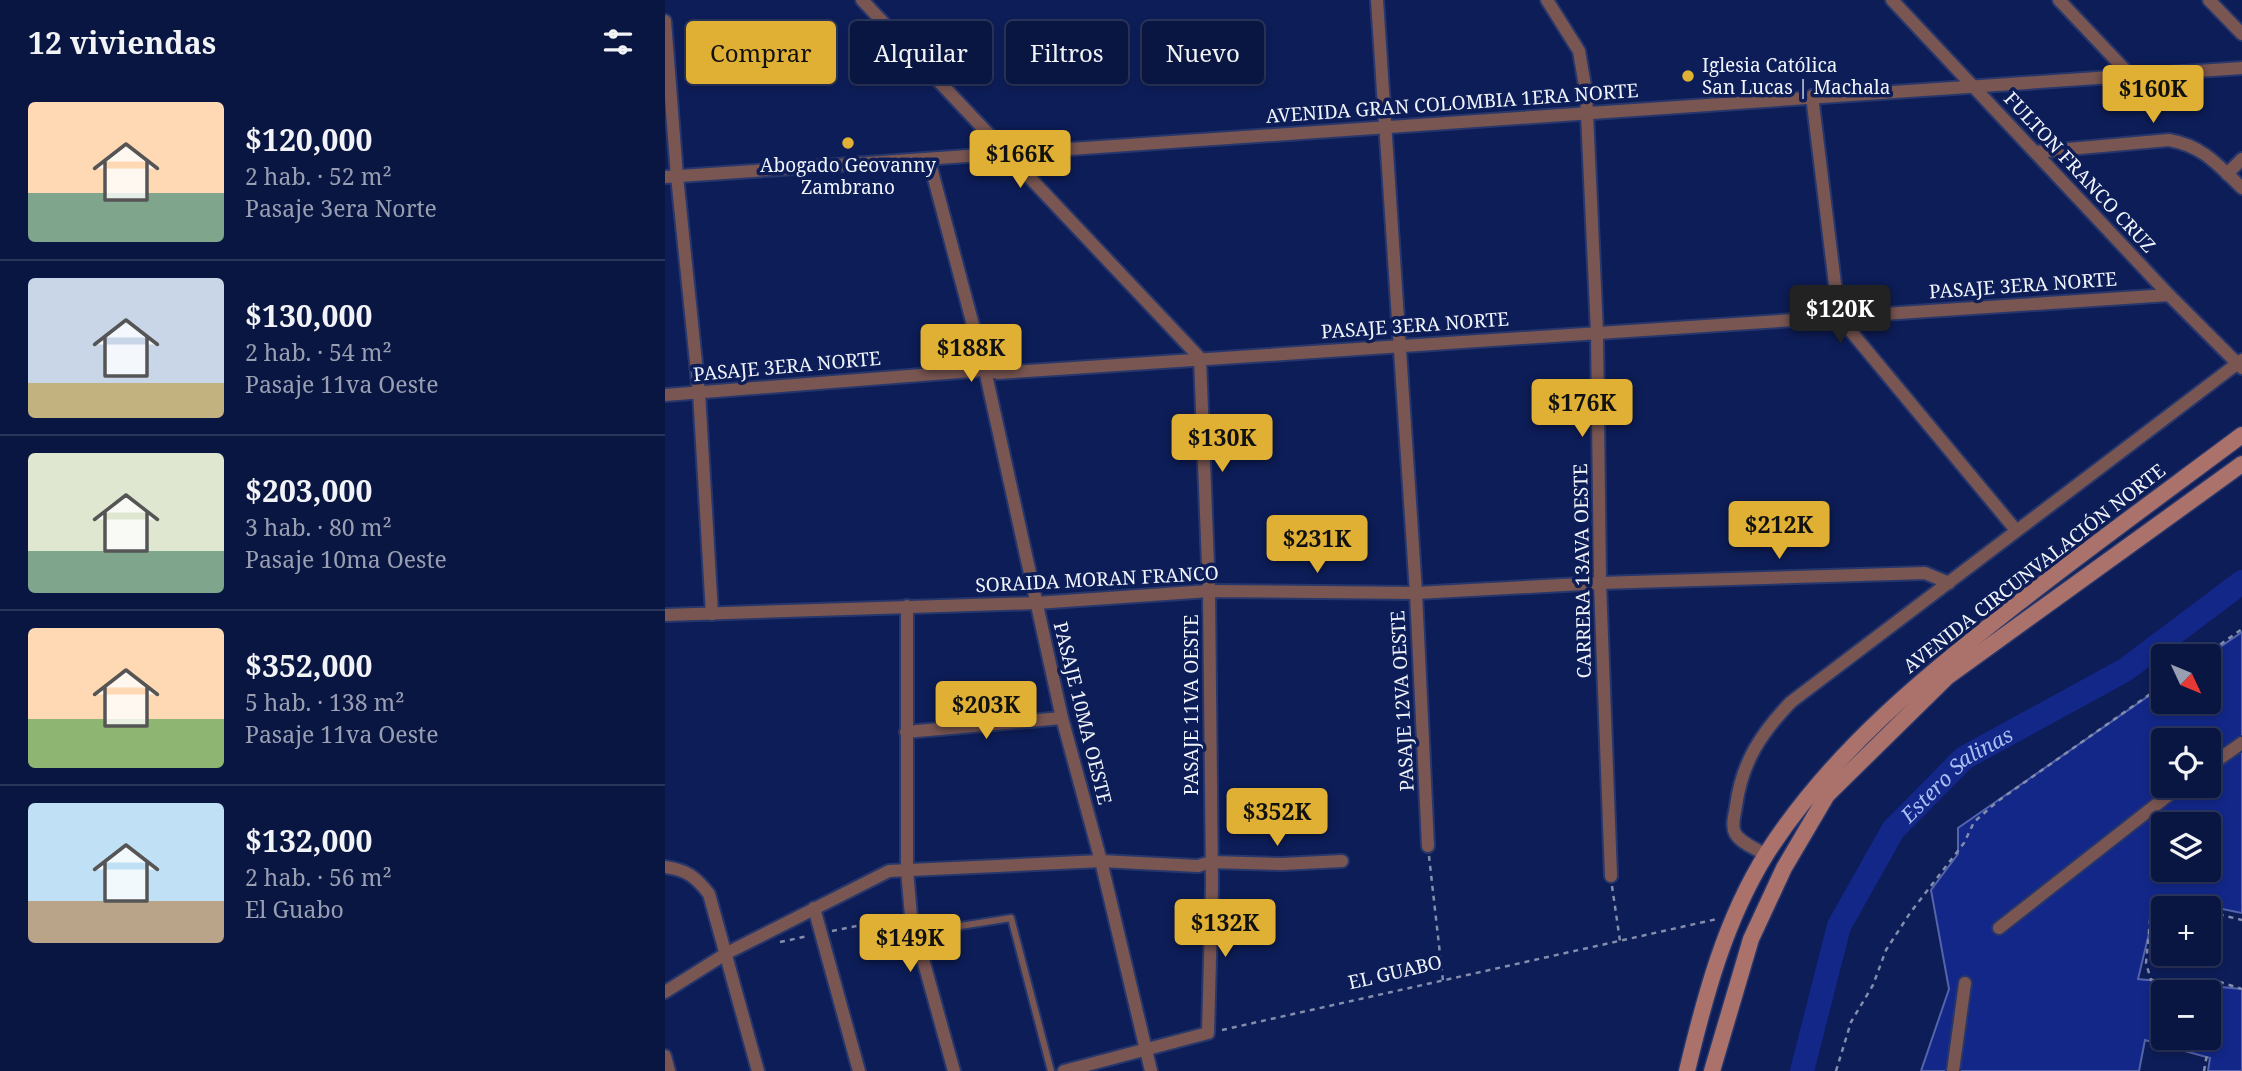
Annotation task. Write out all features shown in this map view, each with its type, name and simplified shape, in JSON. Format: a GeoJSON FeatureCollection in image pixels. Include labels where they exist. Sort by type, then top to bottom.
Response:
{"type":"FeatureCollection","features":[{"type":"Feature","properties":{"kind":"main road","name":"AVENIDA CIRCUNVALACIÓN NORTE"},"geometry":{"type":"LineString","coordinates":[[1712,1071],[1751,939],[1784,867],[1827,795],[1990,635],[2242,435]]}},
{"type":"Feature","properties":{"kind":"main road","name":"AVENIDA CIRCUNVALACIÓN NORTE"},"geometry":{"type":"LineString","coordinates":[[1687,1071],[1708,984],[1736,914],[1766,855],[1807,796],[1860,739],[1926,676],[2242,464]]}},
{"type":"Feature","properties":{"kind":"main road"},"geometry":{"type":"LineString","coordinates":[[1728,933],[1751,939]]}},
{"type":"Feature","properties":{"kind":"street"},"geometry":{"type":"LineString","coordinates":[[862,0],[1201,358]]}},
{"type":"Feature","properties":{"kind":"street","name":"PASAJE 12VA OESTE"},"geometry":{"type":"LineString","coordinates":[[1377,0],[1416,593],[1428,846]]}},
{"type":"Feature","properties":{"kind":"street","name":"CARRERA 13AVA OESTE"},"geometry":{"type":"LineString","coordinates":[[1547,0],[1579,51],[1587,113],[1597,332],[1600,583],[1611,876]]}},
{"type":"Feature","properties":{"kind":"street","name":"FULTON FRANCO CRUZ"},"geometry":{"type":"LineString","coordinates":[[1892,0],[2168,295],[2240,364]]}},
{"type":"Feature","properties":{"kind":"street"},"geometry":{"type":"LineString","coordinates":[[2059,0],[2130,75]]}},
{"type":"Feature","properties":{"kind":"street"},"geometry":{"type":"LineString","coordinates":[[2209,0],[2242,34]]}},
{"type":"Feature","properties":{"kind":"street"},"geometry":{"type":"LineString","coordinates":[[665,21],[671,177],[699,392],[712,614]]}},
{"type":"Feature","properties":{"kind":"street","name":"AVENIDA GRAN COLOMBIA 1ERA NORTE"},"geometry":{"type":"LineString","coordinates":[[671,177],[2242,68]]}},
{"type":"Feature","properties":{"kind":"street"},"geometry":{"type":"LineString","coordinates":[[1812,96],[1839,317],[2015,529]]}},
{"type":"Feature","properties":{"kind":"street"},"geometry":{"type":"LineString","coordinates":[[2035,152],[2169,140],[2198,147],[2242,188]]}},
{"type":"Feature","properties":{"kind":"street"},"geometry":{"type":"LineString","coordinates":[[2227,174],[2242,159]]}},
{"type":"Feature","properties":{"kind":"street","name":"PASAJE 10MA OESTE"},"geometry":{"type":"LineString","coordinates":[[929,160],[985,370],[1062,718],[1101,862],[1151,1071]]}},
{"type":"Feature","properties":{"kind":"street","name":"PASAJE 3ERA NORTE"},"geometry":{"type":"LineString","coordinates":[[665,395],[985,370],[998,373],[2168,295]]}},
{"type":"Feature","properties":{"kind":"street","name":"PASAJE 11VA OESTE"},"geometry":{"type":"LineString","coordinates":[[1201,358],[1209,591],[1212,884],[1208,1033]]}},
{"type":"Feature","properties":{"kind":"street"},"geometry":{"type":"LineString","coordinates":[[1766,855],[1741,839],[1733,825],[1738,790],[1750,752],[1768,726],[1791,702],[1949,583],[2015,529],[2240,364]]}},
{"type":"Feature","properties":{"kind":"street","name":"SORAIDA MORAN FRANCO"},"geometry":{"type":"LineString","coordinates":[[665,615],[1036,603],[1209,591],[1416,593],[1600,583],[1924,573],[1949,583]]}},
{"type":"Feature","properties":{"kind":"street"},"geometry":{"type":"LineString","coordinates":[[907,606],[907,870],[911,916],[954,1071]]}},
{"type":"Feature","properties":{"kind":"street"},"geometry":{"type":"LineString","coordinates":[[906,732],[1062,718]]}},
{"type":"Feature","properties":{"kind":"street"},"geometry":{"type":"LineString","coordinates":[[2221,758],[2242,743]]}},
{"type":"Feature","properties":{"kind":"street"},"geometry":{"type":"LineString","coordinates":[[1999,928],[2165,798]]}},
{"type":"Feature","properties":{"kind":"street"},"geometry":{"type":"LineString","coordinates":[[665,992],[727,953],[877,875],[907,870],[1101,862],[1198,866],[1211,862],[1282,864],[1342,861]]}},
{"type":"Feature","properties":{"kind":"street"},"geometry":{"type":"LineString","coordinates":[[665,867],[689,874],[709,894],[758,1071]]}},
{"type":"Feature","properties":{"kind":"street"},"geometry":{"type":"LineString","coordinates":[[814,908],[859,1071]]}},
{"type":"Feature","properties":{"kind":"street"},"geometry":{"type":"LineString","coordinates":[[1953,1071],[1965,983]]}},
{"type":"Feature","properties":{"kind":"street"},"geometry":{"type":"LineString","coordinates":[[1064,1071],[1208,1033]]}},
{"type":"Feature","properties":{"kind":"street"},"geometry":{"type":"LineString","coordinates":[[665,1056],[669,1071]]}},
{"type":"Feature","properties":{"kind":"lane"},"geometry":{"type":"LineString","coordinates":[[916,933],[1011,918],[1051,1071]]}},
{"type":"Feature","properties":{"kind":"path"},"geometry":{"type":"LineString","coordinates":[[2221,644],[2242,629]]}},
{"type":"Feature","properties":{"kind":"path"},"geometry":{"type":"LineString","coordinates":[[1836,1071],[1851,1022],[1873,985],[1885,950],[1964,843],[1974,822],[1998,801],[2151,693]]}},
{"type":"Feature","properties":{"kind":"path"},"geometry":{"type":"LineString","coordinates":[[1428,846],[1443,981]]}},
{"type":"Feature","properties":{"kind":"path"},"geometry":{"type":"LineString","coordinates":[[1611,876],[1620,941]]}},
{"type":"Feature","properties":{"kind":"path"},"geometry":{"type":"LineString","coordinates":[[2151,910],[2146,963],[2151,981]]}},
{"type":"Feature","properties":{"kind":"path","name":"EL GUABO"},"geometry":{"type":"LineString","coordinates":[[1208,1033],[1736,914]]}},
{"type":"Feature","properties":{"kind":"path"},"geometry":{"type":"LineString","coordinates":[[2221,915],[2242,920]]}},
{"type":"Feature","properties":{"kind":"path"},"geometry":{"type":"LineString","coordinates":[[2221,982],[2242,989]]}},
{"type":"Feature","properties":{"kind":"path"},"geometry":{"type":"LineString","coordinates":[[2204,1071],[2208,1050]]}},
{"type":"Feature","properties":{"kind":"shaded area"},"geometry":{"type":"Polygon","coordinates":[[[2242,632],[2242,913],[2221,909],[2221,896],[2151,896],[2151,925],[2138,979],[2151,980],[2151,1042],[2145,1040],[2139,1071],[1921,1071],[1949,989],[1931,890],[1958,854],[1958,828],[2151,694],[2151,714],[2221,714],[2221,646],[2242,632]]]}},
{"type":"Feature","properties":{"kind":"shaded area"},"geometry":{"type":"Polygon","coordinates":[[[2221,987],[2242,989],[2242,1071],[2208,1071],[2210,1058],[2181,1050],[2221,1050],[2221,987]]]}},
{"type":"Feature","properties":{"kind":"waterway","name":"Estero Salinas"},"geometry":{"type":"LineString","coordinates":[[1802,1071],[1839,926],[1893,830],[1964,758],[2125,670],[2242,582]]}},
{"type":"Feature","properties":{"kind":"place","name":"Iglesia Católica San Lucas | Machala"},"geometry":{"type":"Point","coordinates":[1688,76]}},
{"type":"Feature","properties":{"kind":"place","name":"Abogado Geovanny Zambrano"},"geometry":{"type":"Point","coordinates":[848,143]}}]}
